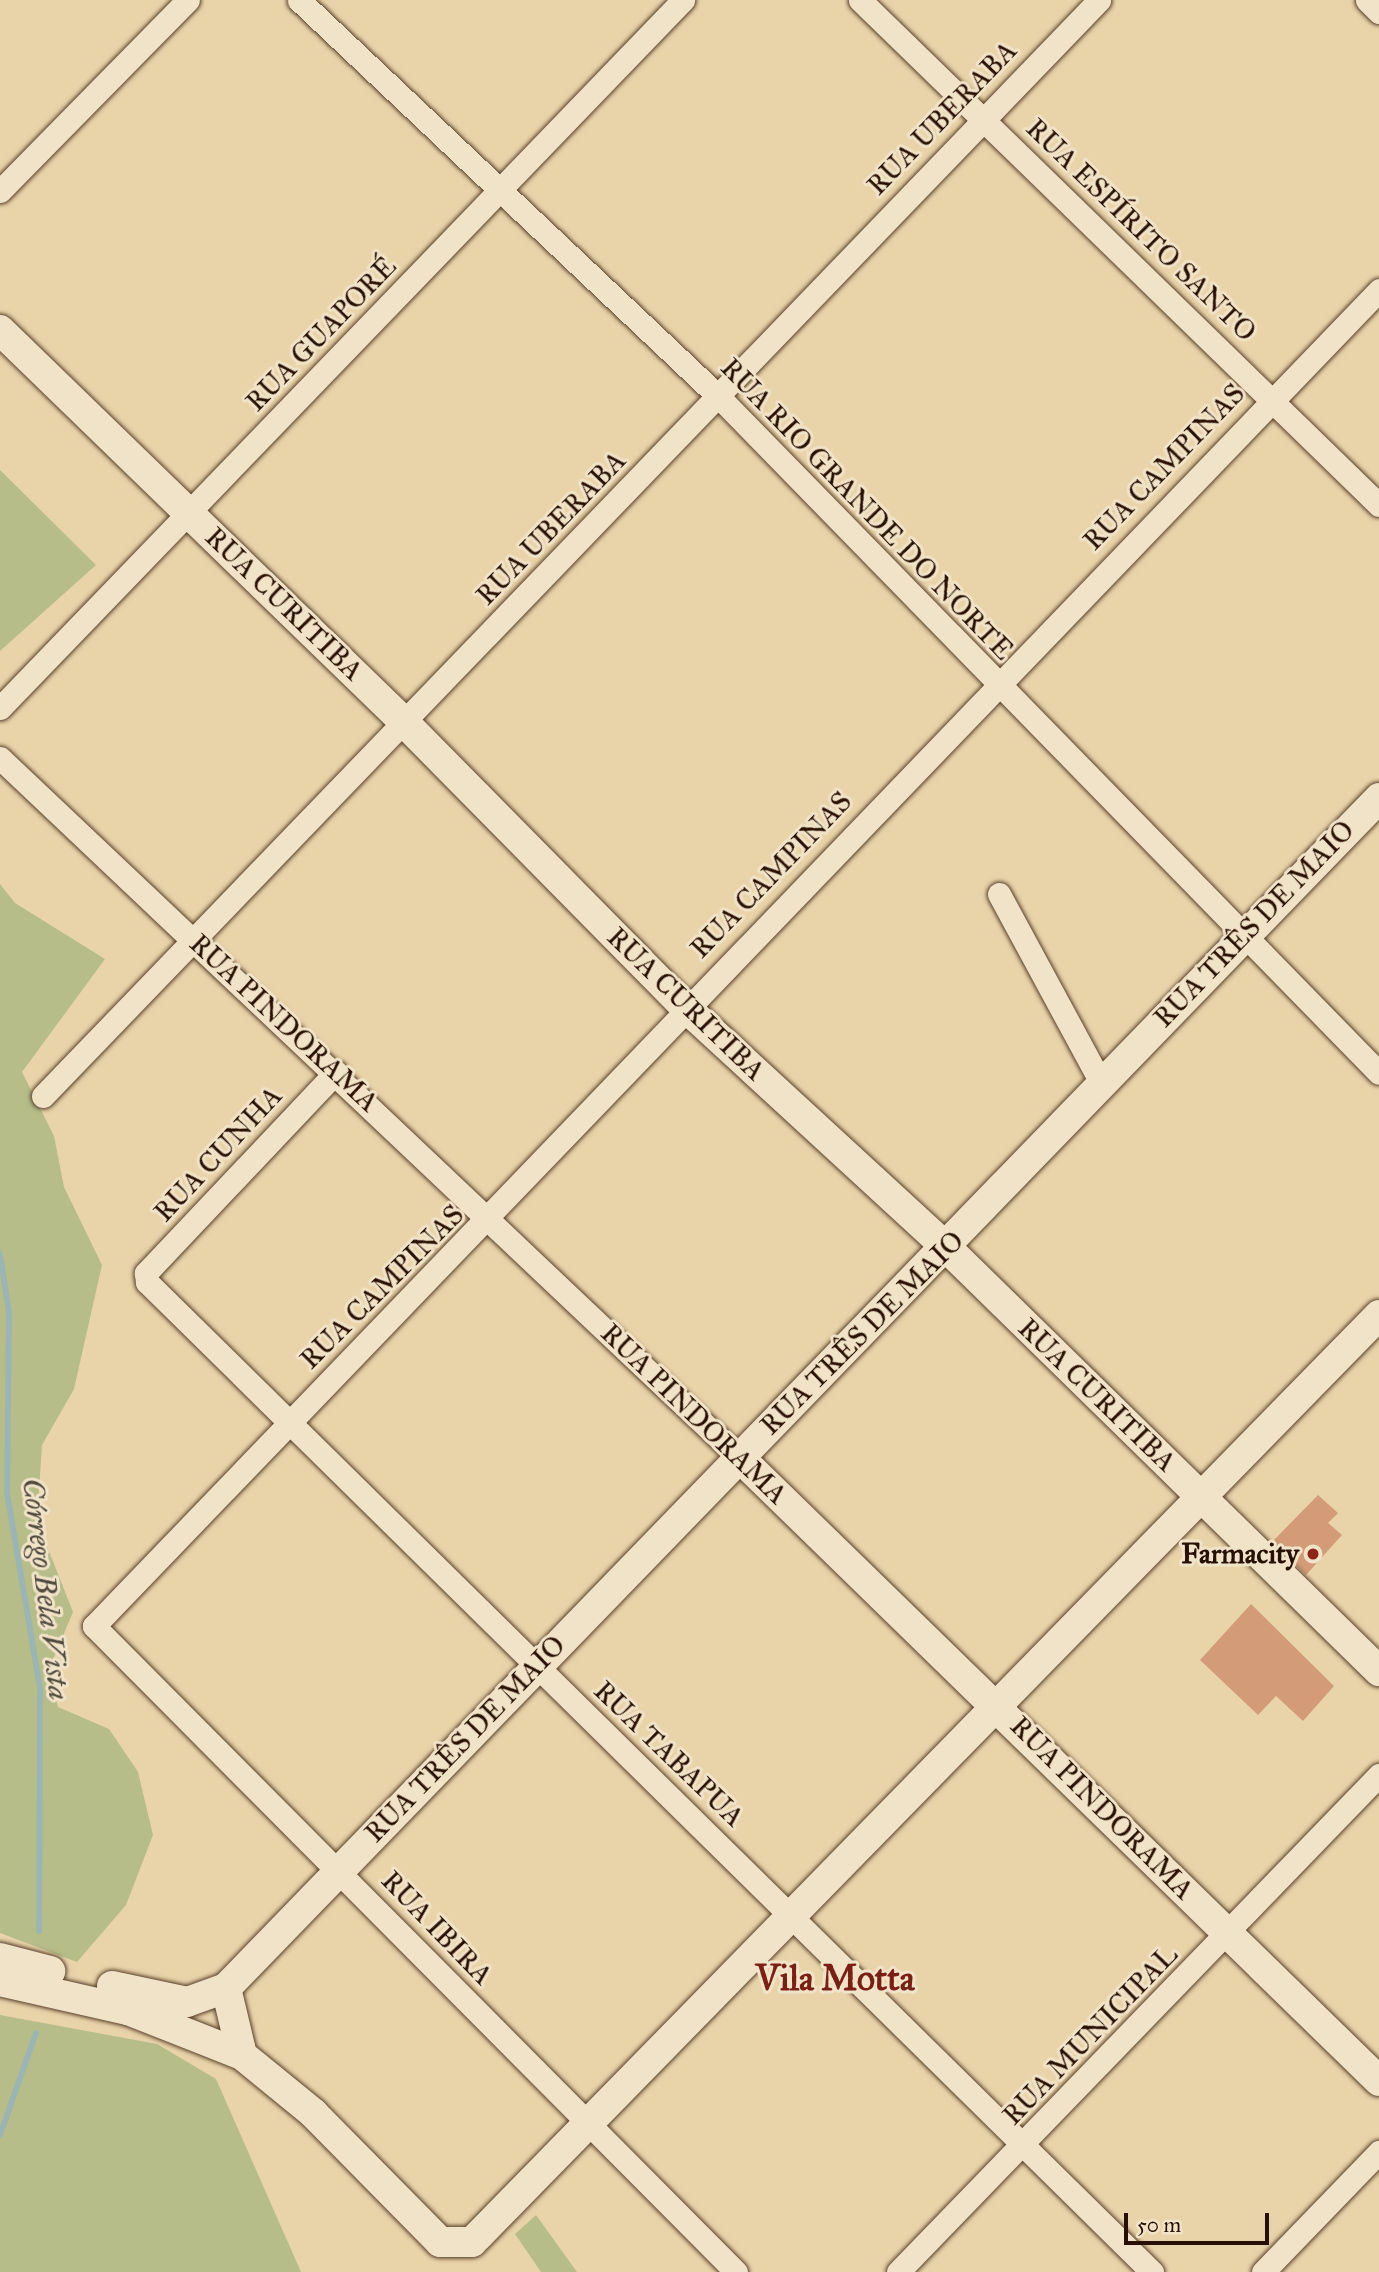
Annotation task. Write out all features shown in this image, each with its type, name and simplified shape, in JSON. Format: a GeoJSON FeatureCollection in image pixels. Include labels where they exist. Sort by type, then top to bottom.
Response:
{"type":"FeatureCollection","features":[{"type":"Feature","properties":{"kind":"street"},"geometry":{"type":"LineString","coordinates":[[0,191],[188,0]]}},
{"type":"Feature","properties":{"kind":"street","name":"RUA RIO GRANDE DO NORTE"},"geometry":{"type":"LineString","coordinates":[[299,0],[720,398],[995,685],[1379,1073]]}},
{"type":"Feature","properties":{"kind":"street","name":"RUA GUAPORÉ"},"geometry":{"type":"LineString","coordinates":[[0,708],[683,0]]}},
{"type":"Feature","properties":{"kind":"street","name":"RUA ESPÍRITO SANTO"},"geometry":{"type":"LineString","coordinates":[[860,0],[1379,505]]}},
{"type":"Feature","properties":{"kind":"street","name":"RUA UBERABA"},"geometry":{"type":"LineString","coordinates":[[43,1096],[403,720],[720,398],[982,116],[1099,0]]}},
{"type":"Feature","properties":{"kind":"street"},"geometry":{"type":"LineString","coordinates":[[1367,0],[1379,12]]}},
{"type":"Feature","properties":{"kind":"street","name":"RUA CAMPINAS"},"geometry":{"type":"LineString","coordinates":[[94,1626],[289,1423],[492,1219],[684,1007],[1379,290]]}},
{"type":"Feature","properties":{"kind":"street","name":"RUA CURITIBA"},"geometry":{"type":"LineString","coordinates":[[0,330],[403,720],[684,1007],[947,1248],[1379,1671]]}},
{"type":"Feature","properties":{"kind":"street","name":"RUA PINDORAMA"},"geometry":{"type":"LineString","coordinates":[[0,758],[492,1219],[996,1703],[1379,2081]]}},
{"type":"Feature","properties":{"kind":"street","name":"RUA TRÊS DE MAIO"},"geometry":{"type":"LineString","coordinates":[[0,1958],[187,2002],[226,1988],[338,1869],[739,1457],[947,1248],[1100,1081],[1379,797]]}},
{"type":"Feature","properties":{"kind":"street"},"geometry":{"type":"LineString","coordinates":[[999,894],[1100,1081]]}},
{"type":"Feature","properties":{"kind":"street","name":"RUA CUNHA"},"geometry":{"type":"LineString","coordinates":[[146,1278],[336,1072]]}},
{"type":"Feature","properties":{"kind":"street","name":"RUA TABAPUA"},"geometry":{"type":"LineString","coordinates":[[146,1278],[289,1423],[791,1913],[1152,2272]]}},
{"type":"Feature","properties":{"kind":"street"},"geometry":{"type":"LineString","coordinates":[[0,1981],[128,2010],[242,2055],[313,2113],[440,2242],[455,2246],[472,2242],[996,1703],[1203,1498],[1379,1315]]}},
{"type":"Feature","properties":{"kind":"street","name":"RUA IBIRA"},"geometry":{"type":"LineString","coordinates":[[94,1626],[338,1869],[586,2126],[736,2272]]}},
{"type":"Feature","properties":{"kind":"street","name":"RUA MUNICIPAL"},"geometry":{"type":"LineString","coordinates":[[898,2272],[1024,2146],[1379,1775]]}},
{"type":"Feature","properties":{"kind":"street"},"geometry":{"type":"LineString","coordinates":[[226,1988],[242,2055]]}},
{"type":"Feature","properties":{"kind":"street"},"geometry":{"type":"LineString","coordinates":[[1263,2272],[1379,2152]]}},
{"type":"Feature","properties":{"kind":"green space"},"geometry":{"type":"Polygon","coordinates":[[[0,470],[96,565],[0,651],[0,470]]]}},
{"type":"Feature","properties":{"kind":"green space"},"geometry":{"type":"Polygon","coordinates":[[[0,884],[15,903],[105,959],[22,1072],[54,1136],[64,1187],[102,1265],[74,1389],[42,1445],[37,1521],[73,1612],[49,1669],[58,1707],[109,1729],[138,1772],[153,1835],[126,1905],[77,1962],[0,1933],[0,884]]]}},
{"type":"Feature","properties":{"kind":"green space"},"geometry":{"type":"Polygon","coordinates":[[[0,2015],[157,2044],[216,2079],[301,2272],[0,2272],[0,2015]]]}},
{"type":"Feature","properties":{"kind":"green space"},"geometry":{"type":"Polygon","coordinates":[[[536,2215],[577,2272],[541,2272],[515,2234],[536,2215]]]}},
{"type":"Feature","properties":{"kind":"building"},"geometry":{"type":"Polygon","coordinates":[[[1318,1495],[1338,1513],[1328,1523],[1342,1535],[1306,1575],[1272,1542],[1318,1495]]]}},
{"type":"Feature","properties":{"kind":"building"},"geometry":{"type":"Polygon","coordinates":[[[1251,1604],[1334,1686],[1303,1721],[1276,1696],[1258,1715],[1200,1660],[1251,1604]]]}},
{"type":"Feature","properties":{"kind":"waterway","name":"Córrego Bela Vista"},"geometry":{"type":"LineString","coordinates":[[0,1254],[9,1313],[7,1493],[40,1688],[39,1931]]}},
{"type":"Feature","properties":{"kind":"waterway","name":"Córrego Bela Vista"},"geometry":{"type":"LineString","coordinates":[[0,2135],[36,2033]]}},
{"type":"Feature","properties":{"kind":"place","name":"Farmacity"},"geometry":{"type":"Point","coordinates":[1313,1554]}},
{"type":"Feature","properties":{"kind":"district","name":"Vila Motta"},"geometry":{"type":"Point","coordinates":[835,1979]}}]}
